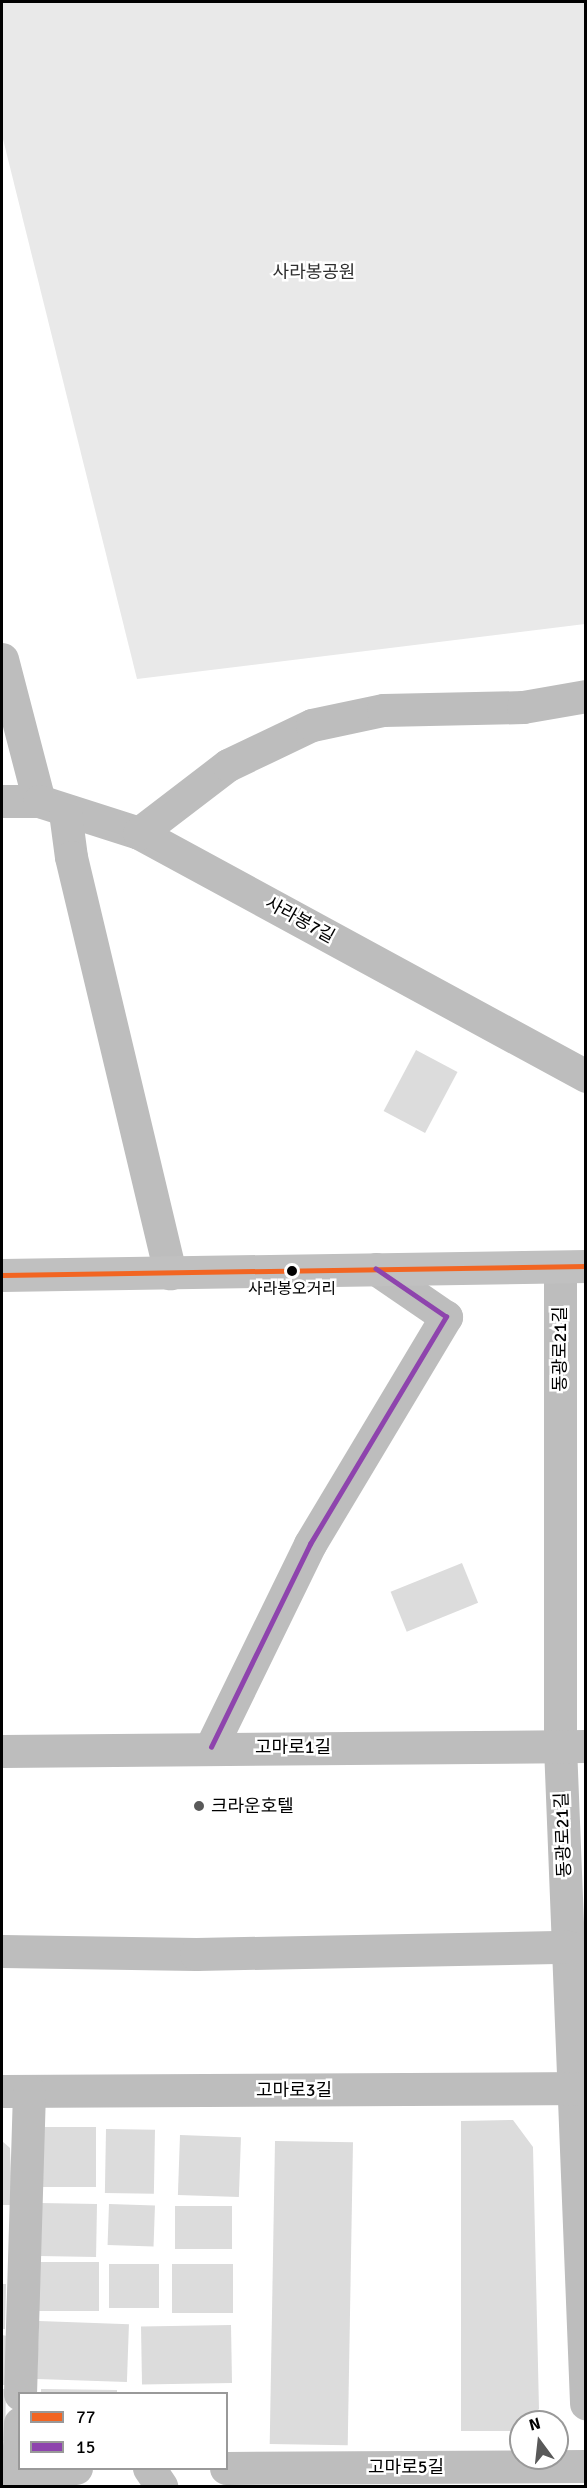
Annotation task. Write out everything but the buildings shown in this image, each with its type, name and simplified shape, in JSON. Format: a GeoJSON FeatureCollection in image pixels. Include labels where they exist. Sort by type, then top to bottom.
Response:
{"type":"FeatureCollection","features":[{"type":"Feature","properties":{"kind":"main road"},"geometry":{"type":"LineString","coordinates":[[2,1275],[573,1267]]}},
{"type":"Feature","properties":{"kind":"street"},"geometry":{"type":"LineString","coordinates":[[2,659],[71,857],[170,1273]]}},
{"type":"Feature","properties":{"kind":"street"},"geometry":{"type":"LineString","coordinates":[[139,833],[228,765],[312,725],[383,710],[524,706],[585,696]]}},
{"type":"Feature","properties":{"kind":"street","name":"사라봉7길"},"geometry":{"type":"LineString","coordinates":[[2,801],[52,807],[139,833],[585,1076]]}},
{"type":"Feature","properties":{"kind":"street","name":"동광로21길"},"geometry":{"type":"LineString","coordinates":[[573,1267],[573,1746],[568,1947],[579,2088],[585,2403]]}},
{"type":"Feature","properties":{"kind":"street"},"geometry":{"type":"LineString","coordinates":[[211,1747],[310,1544],[446,1317],[376,1269]]}},
{"type":"Feature","properties":{"kind":"street","name":"고마로1길"},"geometry":{"type":"LineString","coordinates":[[2,1751],[211,1747],[573,1746]]}},
{"type":"Feature","properties":{"kind":"street"},"geometry":{"type":"LineString","coordinates":[[2,1951],[196,1954],[568,1947]]}},
{"type":"Feature","properties":{"kind":"street","name":"고마로3길"},"geometry":{"type":"LineString","coordinates":[[15,2091],[579,2088]]}},
{"type":"Feature","properties":{"kind":"street"},"geometry":{"type":"LineString","coordinates":[[15,2091],[20,2392]]}},
{"type":"Feature","properties":{"kind":"street"},"geometry":{"type":"LineString","coordinates":[[18,2433],[10,2475],[65,2470]]}},
{"type":"Feature","properties":{"kind":"street","name":"고마로5길"},"geometry":{"type":"LineString","coordinates":[[228,2468],[585,2466]]}},
{"type":"Feature","properties":{"kind":"street"},"geometry":{"type":"LineString","coordinates":[[150,2470],[161,2487]]}},
{"type":"Feature","properties":{"kind":"green space","name":"사라봉공원"},"geometry":{"type":"Polygon","coordinates":[[[2,2],[585,2],[585,624],[137,679],[2,135],[2,2]]]}},
{"type":"Feature","properties":{"kind":"transit line","name":"77"},"geometry":{"type":"LineString","coordinates":[[2,1275],[586,1266]]}},
{"type":"Feature","properties":{"kind":"transit line","name":"15"},"geometry":{"type":"LineString","coordinates":[[211,1747],[310,1544],[446,1317],[376,1269]]}},
{"type":"Feature","properties":{"kind":"place","name":"사라봉오거리"},"geometry":{"type":"Point","coordinates":[292,1271]}},
{"type":"Feature","properties":{"kind":"place","name":"크라운호텔"},"geometry":{"type":"Point","coordinates":[199,1806]}}]}
